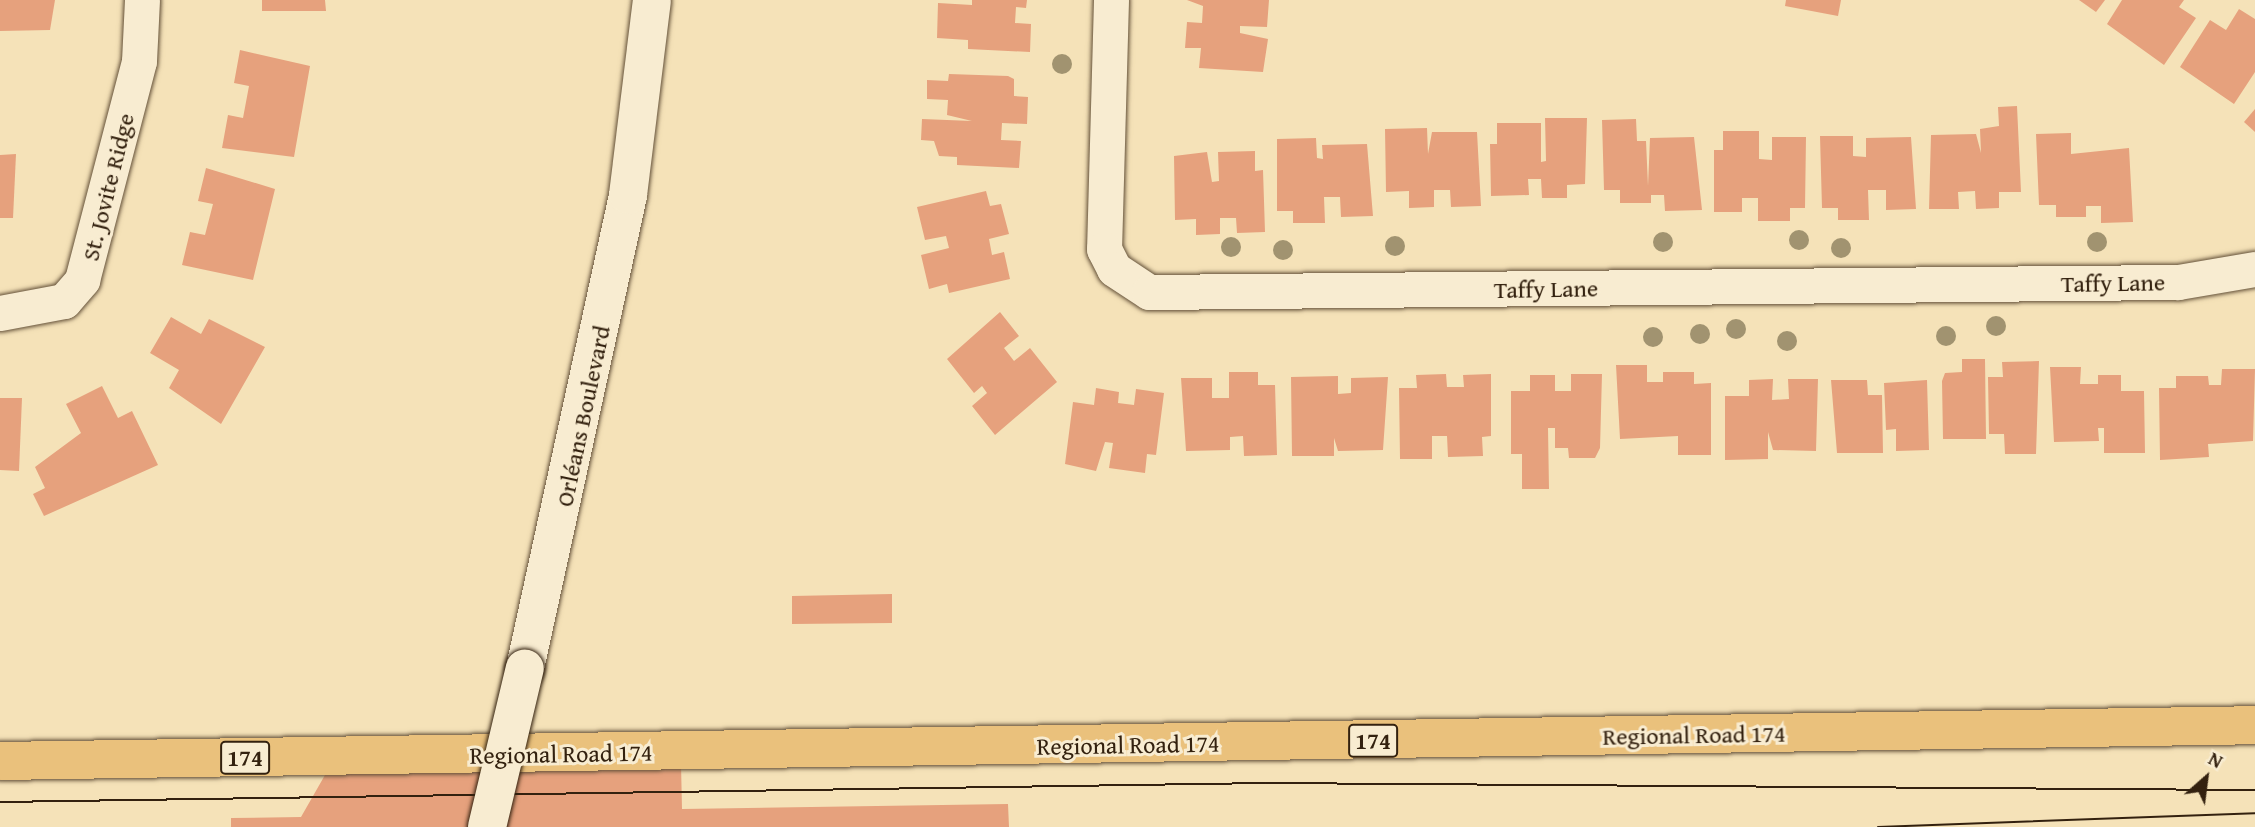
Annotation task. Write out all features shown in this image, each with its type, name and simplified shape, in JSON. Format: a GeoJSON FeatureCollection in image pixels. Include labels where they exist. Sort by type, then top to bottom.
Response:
{"type":"FeatureCollection","features":[{"type":"Feature","properties":{"kind":"highway","name":"Regional Road 174"},"geometry":{"type":"LineString","coordinates":[[0,761],[2255,725]]}},
{"type":"Feature","properties":{"kind":"main road","name":"Orléans Boulevard"},"geometry":{"type":"LineString","coordinates":[[487,827],[525,668],[628,195],[652,0]]}},
{"type":"Feature","properties":{"kind":"street","name":"St. Jovite Ridge"},"geometry":{"type":"LineString","coordinates":[[0,313],[64,301],[82,280],[139,61],[142,0]]}},
{"type":"Feature","properties":{"kind":"street","name":"Taffy Lane"},"geometry":{"type":"LineString","coordinates":[[1111,0],[1104,249],[1114,269],[1149,292],[2179,282],[2255,269]]}},
{"type":"Feature","properties":{"kind":"building"},"geometry":{"type":"Polygon","coordinates":[[[0,0],[55,0],[50,30],[0,31],[0,0]]]}},
{"type":"Feature","properties":{"kind":"building"},"geometry":{"type":"Polygon","coordinates":[[[262,0],[325,0],[326,11],[262,11],[262,0]]]}},
{"type":"Feature","properties":{"kind":"building"},"geometry":{"type":"Polygon","coordinates":[[[972,0],[1027,0],[1026,8],[1016,7],[1015,23],[1031,24],[1030,52],[968,49],[968,40],[937,38],[938,3],[972,5],[972,0]]]}},
{"type":"Feature","properties":{"kind":"building"},"geometry":{"type":"Polygon","coordinates":[[[1187,0],[1269,0],[1267,27],[1240,26],[1240,33],[1268,39],[1263,72],[1199,68],[1201,48],[1185,48],[1187,22],[1202,23],[1203,6],[1187,0]]]}},
{"type":"Feature","properties":{"kind":"building"},"geometry":{"type":"Polygon","coordinates":[[[1786,0],[1841,0],[1838,16],[1785,6],[1786,0]]]}},
{"type":"Feature","properties":{"kind":"building"},"geometry":{"type":"Polygon","coordinates":[[[2079,0],[2105,0],[2096,12],[2079,0]]]}},
{"type":"Feature","properties":{"kind":"building"},"geometry":{"type":"Polygon","coordinates":[[[2122,0],[2184,0],[2179,7],[2196,18],[2164,65],[2107,24],[2122,0]]]}},
{"type":"Feature","properties":{"kind":"building"},"geometry":{"type":"Polygon","coordinates":[[[2239,9],[2255,19],[2255,72],[2234,104],[2180,67],[2210,20],[2226,30],[2239,9]]]}},
{"type":"Feature","properties":{"kind":"building"},"geometry":{"type":"Polygon","coordinates":[[[240,50],[310,66],[294,157],[222,148],[228,115],[243,118],[249,86],[234,83],[240,50]]]}},
{"type":"Feature","properties":{"kind":"building"},"geometry":{"type":"Polygon","coordinates":[[[949,74],[1008,76],[1014,79],[1014,96],[1028,97],[1027,124],[1002,123],[1001,140],[1021,141],[1019,168],[957,165],[957,157],[939,156],[934,141],[921,140],[922,119],[972,121],[947,115],[948,100],[927,99],[927,80],[948,81],[949,74]]]}},
{"type":"Feature","properties":{"kind":"building"},"geometry":{"type":"Polygon","coordinates":[[[2017,106],[2021,192],[1999,192],[1999,208],[1976,209],[1975,191],[1958,192],[1959,209],[1929,209],[1931,135],[1976,134],[1981,153],[1980,129],[1999,126],[1998,107],[2017,106]]]}},
{"type":"Feature","properties":{"kind":"building"},"geometry":{"type":"Polygon","coordinates":[[[2255,109],[2255,132],[2244,122],[2255,109]]]}},
{"type":"Feature","properties":{"kind":"building"},"geometry":{"type":"Polygon","coordinates":[[[1545,118],[1587,118],[1585,184],[1567,185],[1567,198],[1542,198],[1541,179],[1528,179],[1529,195],[1491,196],[1490,144],[1497,144],[1497,123],[1541,123],[1541,162],[1546,161],[1545,118]]]}},
{"type":"Feature","properties":{"kind":"building"},"geometry":{"type":"Polygon","coordinates":[[[1636,119],[1637,141],[1646,141],[1648,186],[1650,138],[1694,137],[1702,210],[1665,211],[1664,195],[1651,195],[1651,203],[1620,203],[1620,190],[1604,190],[1602,120],[1636,119]]]}},
{"type":"Feature","properties":{"kind":"building"},"geometry":{"type":"Polygon","coordinates":[[[1427,128],[1428,154],[1432,132],[1477,132],[1481,206],[1451,207],[1450,190],[1434,190],[1434,207],[1409,208],[1409,191],[1386,192],[1385,129],[1427,128]]]}},
{"type":"Feature","properties":{"kind":"building"},"geometry":{"type":"Polygon","coordinates":[[[1723,131],[1759,131],[1759,159],[1772,160],[1772,137],[1806,137],[1805,208],[1790,208],[1790,221],[1758,221],[1758,198],[1742,198],[1742,212],[1714,212],[1714,150],[1723,150],[1723,131]]]}},
{"type":"Feature","properties":{"kind":"building"},"geometry":{"type":"Polygon","coordinates":[[[2071,133],[2071,154],[2129,148],[2133,222],[2101,223],[2101,206],[2086,206],[2086,217],[2056,217],[2056,205],[2039,205],[2036,134],[2071,133]]]}},
{"type":"Feature","properties":{"kind":"building"},"geometry":{"type":"Polygon","coordinates":[[[1820,136],[1853,136],[1853,156],[1866,157],[1866,138],[1911,137],[1916,209],[1886,210],[1886,190],[1868,190],[1869,220],[1838,220],[1838,208],[1822,208],[1820,136]]]}},
{"type":"Feature","properties":{"kind":"building"},"geometry":{"type":"Polygon","coordinates":[[[1316,138],[1317,158],[1323,159],[1322,145],[1367,144],[1373,216],[1341,217],[1340,197],[1324,197],[1325,223],[1293,223],[1293,211],[1277,211],[1277,139],[1316,138]]]}},
{"type":"Feature","properties":{"kind":"building"},"geometry":{"type":"Polygon","coordinates":[[[1255,151],[1255,171],[1263,170],[1265,232],[1237,233],[1236,218],[1220,218],[1220,234],[1196,235],[1196,219],[1175,220],[1174,156],[1207,152],[1212,182],[1219,181],[1218,152],[1255,151]]]}},
{"type":"Feature","properties":{"kind":"building"},"geometry":{"type":"Polygon","coordinates":[[[16,154],[13,218],[0,218],[0,155],[16,154]]]}},
{"type":"Feature","properties":{"kind":"building"},"geometry":{"type":"Polygon","coordinates":[[[206,168],[275,189],[253,280],[182,265],[190,232],[205,235],[213,204],[198,201],[206,168]]]}},
{"type":"Feature","properties":{"kind":"building"},"geometry":{"type":"Polygon","coordinates":[[[986,191],[990,206],[1001,204],[1009,234],[989,239],[992,255],[1004,252],[1010,279],[949,293],[947,284],[929,289],[921,255],[949,248],[946,236],[925,240],[917,207],[986,191]]]}},
{"type":"Feature","properties":{"kind":"building"},"geometry":{"type":"Polygon","coordinates":[[[1000,312],[1019,336],[1004,348],[1014,361],[1030,348],[1057,382],[995,435],[972,406],[987,393],[982,386],[974,393],[947,359],[1000,312]]]}},
{"type":"Feature","properties":{"kind":"building"},"geometry":{"type":"Polygon","coordinates":[[[171,317],[201,334],[209,319],[265,347],[221,424],[169,388],[179,370],[150,353],[171,317]]]}},
{"type":"Feature","properties":{"kind":"building"},"geometry":{"type":"Polygon","coordinates":[[[1962,359],[1985,359],[1986,439],[1943,439],[1942,381],[1945,373],[1962,372],[1962,359]]]}},
{"type":"Feature","properties":{"kind":"building"},"geometry":{"type":"Polygon","coordinates":[[[2039,361],[2036,454],[2005,454],[2004,434],[1989,434],[1988,377],[2003,377],[2002,362],[2039,361]]]}},
{"type":"Feature","properties":{"kind":"building"},"geometry":{"type":"Polygon","coordinates":[[[1616,365],[1647,365],[1647,382],[1663,382],[1663,372],[1694,372],[1694,384],[1711,383],[1711,455],[1678,455],[1678,436],[1620,439],[1616,365]]]}},
{"type":"Feature","properties":{"kind":"building"},"geometry":{"type":"Polygon","coordinates":[[[2050,367],[2081,367],[2080,384],[2098,384],[2098,375],[2121,375],[2121,391],[2144,391],[2145,453],[2104,453],[2104,428],[2098,428],[2099,441],[2054,442],[2050,367]]]}},
{"type":"Feature","properties":{"kind":"building"},"geometry":{"type":"Polygon","coordinates":[[[2222,369],[2255,369],[2253,441],[2208,444],[2209,457],[2160,460],[2159,388],[2176,388],[2176,376],[2208,376],[2209,385],[2221,385],[2222,369]]]}},
{"type":"Feature","properties":{"kind":"building"},"geometry":{"type":"Polygon","coordinates":[[[1229,372],[1258,372],[1258,385],[1275,385],[1277,455],[1244,456],[1243,436],[1230,437],[1230,450],[1186,451],[1181,378],[1212,378],[1212,398],[1229,398],[1229,372]]]}},
{"type":"Feature","properties":{"kind":"building"},"geometry":{"type":"Polygon","coordinates":[[[1446,374],[1447,387],[1464,387],[1463,375],[1491,374],[1491,436],[1482,437],[1483,456],[1448,457],[1447,436],[1432,436],[1432,459],[1400,459],[1399,388],[1417,388],[1416,375],[1446,374]]]}},
{"type":"Feature","properties":{"kind":"building"},"geometry":{"type":"Polygon","coordinates":[[[1571,374],[1602,374],[1600,448],[1595,458],[1569,458],[1568,448],[1555,448],[1555,428],[1548,428],[1549,489],[1522,489],[1522,454],[1511,454],[1511,391],[1530,391],[1530,375],[1555,375],[1555,391],[1571,391],[1571,374]]]}},
{"type":"Feature","properties":{"kind":"building"},"geometry":{"type":"Polygon","coordinates":[[[1338,376],[1338,394],[1351,393],[1351,378],[1388,377],[1383,450],[1338,451],[1334,438],[1334,456],[1292,456],[1291,377],[1338,376]]]}},
{"type":"Feature","properties":{"kind":"building"},"geometry":{"type":"Polygon","coordinates":[[[1773,379],[1772,400],[1789,399],[1788,379],[1818,379],[1816,451],[1773,450],[1768,432],[1768,459],[1725,460],[1725,396],[1749,396],[1749,380],[1773,379]]]}},
{"type":"Feature","properties":{"kind":"building"},"geometry":{"type":"Polygon","coordinates":[[[1831,380],[1867,380],[1868,395],[1882,395],[1883,453],[1837,453],[1831,380]]]}},
{"type":"Feature","properties":{"kind":"building"},"geometry":{"type":"Polygon","coordinates":[[[1927,380],[1929,450],[1896,451],[1896,429],[1886,430],[1884,383],[1927,380]]]}},
{"type":"Feature","properties":{"kind":"building"},"geometry":{"type":"Polygon","coordinates":[[[102,386],[118,418],[132,411],[158,465],[44,516],[33,494],[45,488],[35,467],[81,433],[66,404],[102,386]]]}},
{"type":"Feature","properties":{"kind":"building"},"geometry":{"type":"Polygon","coordinates":[[[1096,388],[1119,392],[1118,403],[1134,405],[1136,389],[1164,393],[1156,455],[1147,454],[1145,473],[1109,468],[1113,443],[1105,442],[1096,471],[1065,464],[1073,402],[1094,405],[1096,388]]]}},
{"type":"Feature","properties":{"kind":"building"},"geometry":{"type":"Polygon","coordinates":[[[0,398],[22,398],[19,471],[0,470],[0,398]]]}},
{"type":"Feature","properties":{"kind":"building"},"geometry":{"type":"Polygon","coordinates":[[[892,594],[892,623],[792,624],[792,596],[892,594]]]}},
{"type":"Feature","properties":{"kind":"building"},"geometry":{"type":"Polygon","coordinates":[[[681,763],[682,809],[1008,804],[1009,827],[231,827],[231,818],[301,817],[329,768],[681,763]]]}},
{"type":"Feature","properties":{"kind":"tram line"},"geometry":{"type":"LineString","coordinates":[[0,802],[1266,783],[2255,790]]}},
{"type":"Feature","properties":{"kind":"tram line"},"geometry":{"type":"LineString","coordinates":[[1878,827],[2255,813]]}}]}
